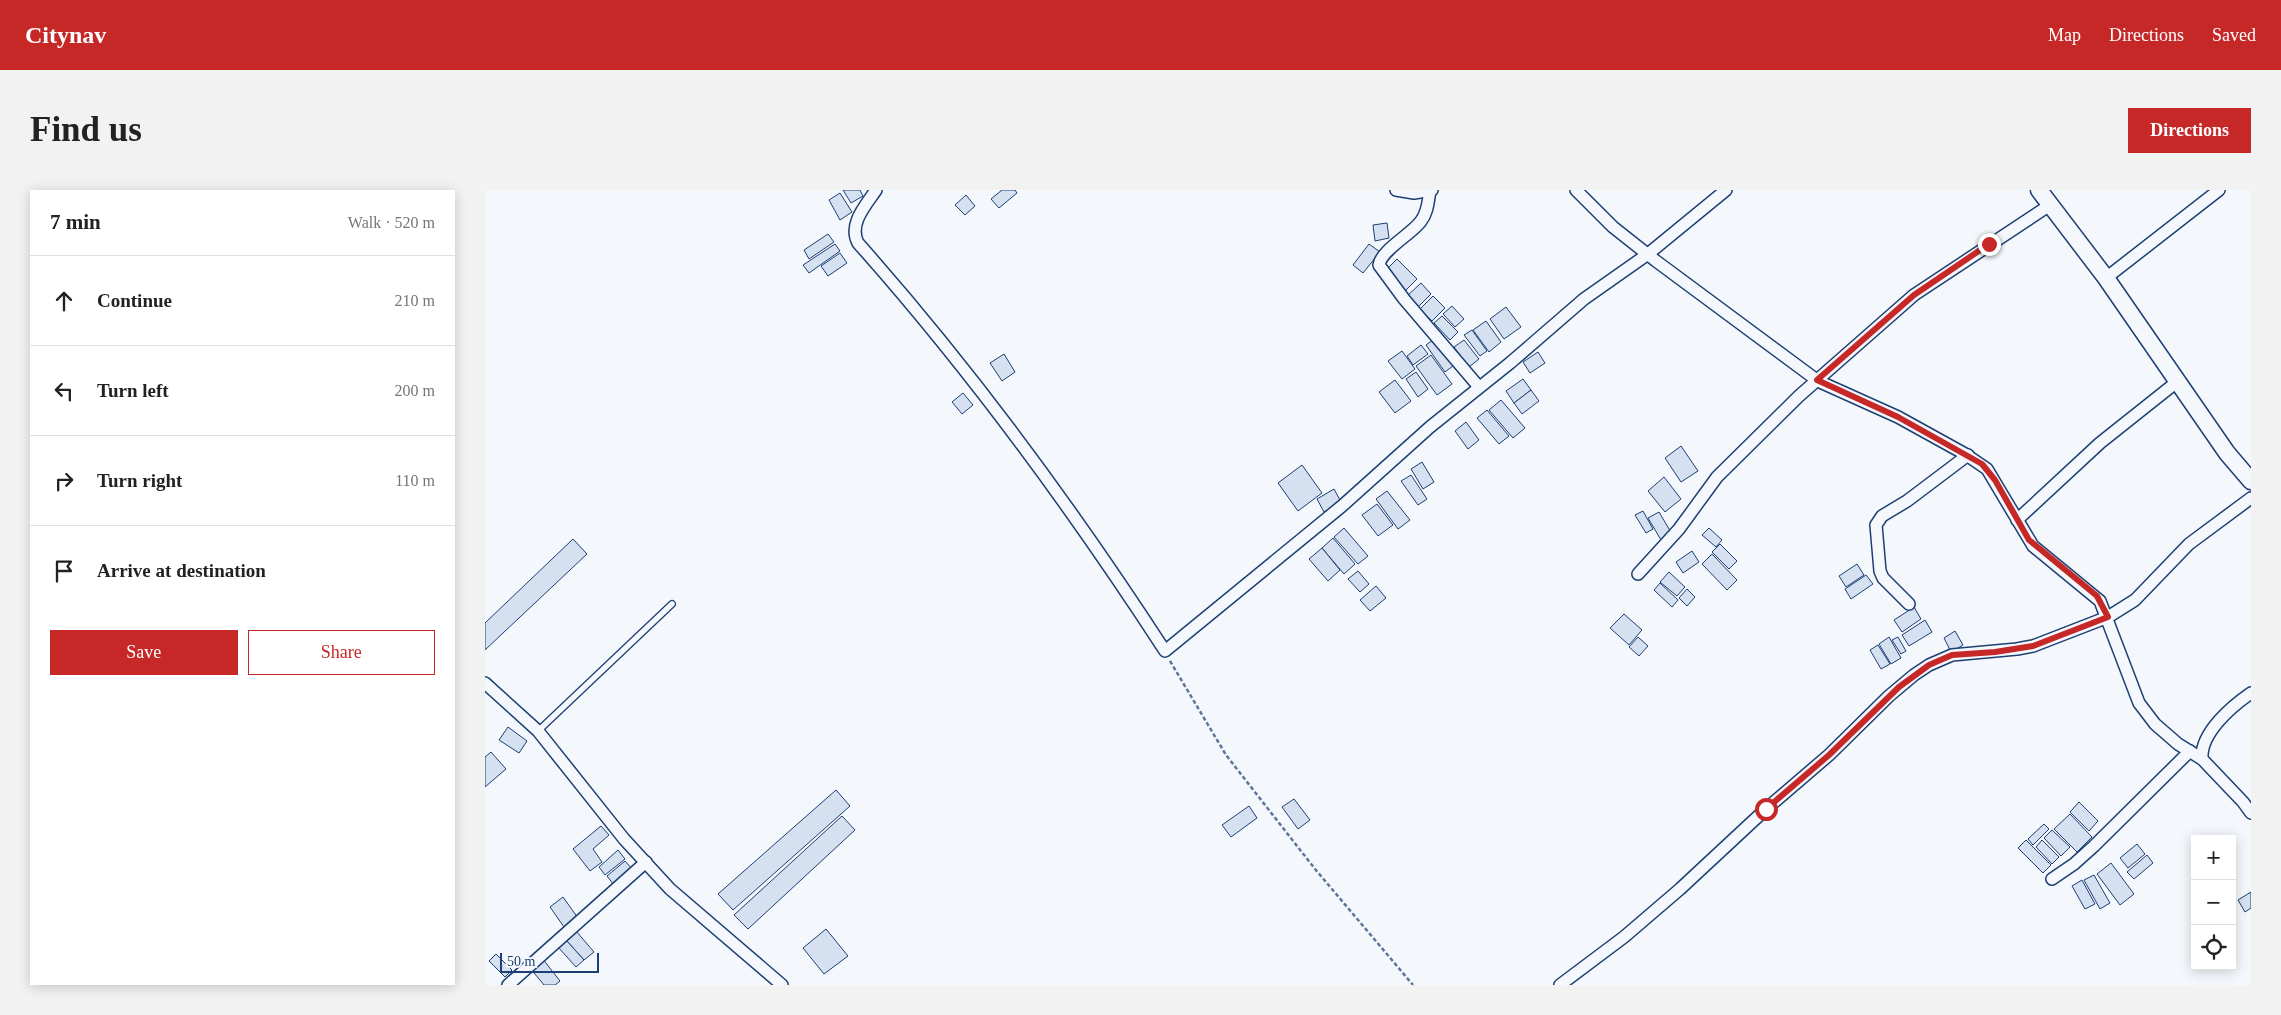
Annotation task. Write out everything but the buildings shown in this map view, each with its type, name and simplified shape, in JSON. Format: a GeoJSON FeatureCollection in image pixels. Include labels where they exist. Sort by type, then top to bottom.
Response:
{"type":"FeatureCollection","features":[{"type":"Feature","properties":{"kind":"street"},"geometry":{"type":"LineString","coordinates":[[876,190],[857,220],[854,235],[858,243],[965,373],[1071,510],[1165,651],[1342,506],[1584,299],[1647,254],[1726,190]]}},
{"type":"Feature","properties":{"kind":"street"},"geometry":{"type":"LineString","coordinates":[[1396,190],[1414,193],[1431,190],[1427,208],[1421,221],[1412,232],[1387,253],[1379,265],[1404,299],[1479,387]]}},
{"type":"Feature","properties":{"kind":"street"},"geometry":{"type":"LineString","coordinates":[[1576,190],[1613,227],[1647,254],[1817,380],[1898,417],[1982,464],[1991,474],[2033,546],[2097,596],[2108,617],[2139,702],[2155,724],[2178,744],[2202,759],[2243,802],[2251,814]]}},
{"type":"Feature","properties":{"kind":"street"},"geometry":{"type":"LineString","coordinates":[[2039,190],[2106,278],[2227,453],[2251,481]]}},
{"type":"Feature","properties":{"kind":"street"},"geometry":{"type":"LineString","coordinates":[[2106,278],[2219,190]]}},
{"type":"Feature","properties":{"kind":"street"},"geometry":{"type":"LineString","coordinates":[[1638,574],[1679,529],[1717,477],[1799,396],[1914,295],[2050,205]]}},
{"type":"Feature","properties":{"kind":"street"},"geometry":{"type":"LineString","coordinates":[[2017,520],[2100,443],[2178,381]]}},
{"type":"Feature","properties":{"kind":"street"},"geometry":{"type":"LineString","coordinates":[[1909,604],[1883,578],[1880,571],[1876,524],[1883,516],[1907,501],[1968,455]]}},
{"type":"Feature","properties":{"kind":"street"},"geometry":{"type":"LineString","coordinates":[[1560,985],[1624,937],[1680,889],[1766,809],[1829,755],[1889,696],[1929,665],[1952,655],[1995,652],[2033,646],[2108,617],[2135,600],[2189,544],[2251,498]]}},
{"type":"Feature","properties":{"kind":"street"},"geometry":{"type":"LineString","coordinates":[[485,683],[538,731],[619,834],[670,889],[774,983]]}},
{"type":"Feature","properties":{"kind":"street"},"geometry":{"type":"LineString","coordinates":[[2202,759],[2201,752],[2205,740],[2225,713],[2251,693]]}},
{"type":"Feature","properties":{"kind":"street"},"geometry":{"type":"LineString","coordinates":[[2052,879],[2074,864],[2094,846],[2190,751]]}},
{"type":"Feature","properties":{"kind":"street"},"geometry":{"type":"LineString","coordinates":[[508,985],[646,862]]}},
{"type":"Feature","properties":{"kind":"lane"},"geometry":{"type":"LineString","coordinates":[[538,731],[672,604]]}},
{"type":"Feature","properties":{"kind":"path"},"geometry":{"type":"LineString","coordinates":[[1165,651],[1226,755],[1315,869],[1413,985]]}},
{"type":"Feature","properties":{"kind":"route"},"geometry":{"type":"LineString","coordinates":[[1766,809],[1829,755],[1899,687],[1929,665],[1952,655],[1995,652],[2033,646],[2108,617],[2097,596],[2033,546],[1995,480],[1982,464],[1898,417],[1817,380],[1914,295],[1989,244]]}}]}
